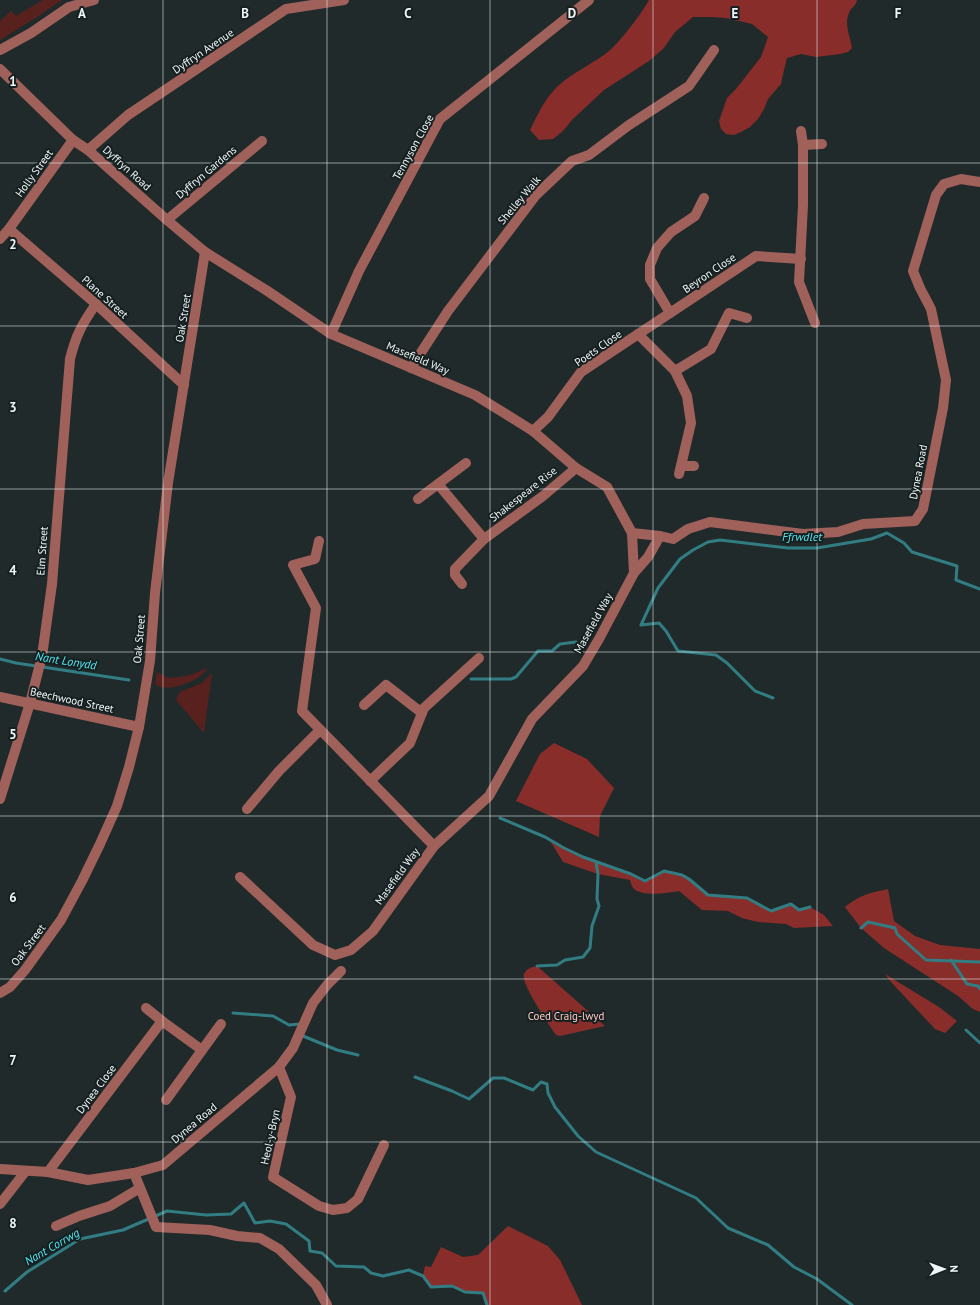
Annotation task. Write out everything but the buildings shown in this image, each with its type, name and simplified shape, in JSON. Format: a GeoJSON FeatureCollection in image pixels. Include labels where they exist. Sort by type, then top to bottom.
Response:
{"type":"FeatureCollection","features":[{"type":"Feature","properties":{"kind":"street"},"geometry":{"type":"LineString","coordinates":[[0,50],[31,34],[78,0]]}},
{"type":"Feature","properties":{"kind":"street"},"geometry":{"type":"LineString","coordinates":[[69,7],[94,0]]}},
{"type":"Feature","properties":{"kind":"street","name":"Dyffryn Avenue"},"geometry":{"type":"LineString","coordinates":[[88,150],[128,115],[286,9],[344,0]]}},
{"type":"Feature","properties":{"kind":"street","name":"Tennyson Close"},"geometry":{"type":"LineString","coordinates":[[331,334],[359,271],[440,119],[589,0]]}},
{"type":"Feature","properties":{"kind":"street","name":"Shelley Walk"},"geometry":{"type":"LineString","coordinates":[[411,368],[448,311],[536,195],[572,161],[589,155],[629,125],[689,86],[714,50]]}},
{"type":"Feature","properties":{"kind":"street","name":"Dyffryn Road"},"geometry":{"type":"LineString","coordinates":[[0,69],[73,140],[88,150],[166,220],[206,252],[266,290]]}},
{"type":"Feature","properties":{"kind":"street"},"geometry":{"type":"LineString","coordinates":[[801,130],[803,145],[803,205],[799,282],[815,324]]}},
{"type":"Feature","properties":{"kind":"street","name":"Holly Street"},"geometry":{"type":"LineString","coordinates":[[0,239],[9,229],[73,140]]}},
{"type":"Feature","properties":{"kind":"street","name":"Dyffryn Gardens"},"geometry":{"type":"LineString","coordinates":[[166,220],[262,141]]}},
{"type":"Feature","properties":{"kind":"street"},"geometry":{"type":"LineString","coordinates":[[803,145],[822,144]]}},
{"type":"Feature","properties":{"kind":"street","name":"Dynea Road"},"geometry":{"type":"LineString","coordinates":[[632,533],[673,539],[688,529],[710,522],[804,534],[838,532],[863,524],[915,522],[923,509],[943,408],[946,380],[931,309],[920,288],[914,271],[936,195],[944,184],[961,179],[980,182]]}},
{"type":"Feature","properties":{"kind":"street"},"geometry":{"type":"LineString","coordinates":[[670,313],[650,279],[650,265],[657,248],[671,232],[695,216],[704,198]]}},
{"type":"Feature","properties":{"kind":"street","name":"Plane Street"},"geometry":{"type":"LineString","coordinates":[[9,229],[96,304],[184,384]]}},
{"type":"Feature","properties":{"kind":"street","name":"Oak Street"},"geometry":{"type":"LineString","coordinates":[[0,993],[10,987],[25,970],[61,920],[82,881],[117,806],[129,767],[150,661],[155,593],[168,483],[206,252]]}},
{"type":"Feature","properties":{"kind":"street","name":"Beyron Close"},"geometry":{"type":"LineString","coordinates":[[638,334],[756,256],[801,259]]}},
{"type":"Feature","properties":{"kind":"street","name":"Masefield Way"},"geometry":{"type":"LineString","coordinates":[[240,877],[312,945],[335,955],[351,950],[373,931],[434,846],[489,796],[532,719],[583,666],[634,573],[632,533],[607,487],[576,468],[533,431],[475,395],[331,334],[266,290]]}},
{"type":"Feature","properties":{"kind":"street","name":"Elm Street"},"geometry":{"type":"LineString","coordinates":[[0,800],[30,703],[42,656],[52,584],[70,359],[75,340],[82,324],[96,304]]}},
{"type":"Feature","properties":{"kind":"street"},"geometry":{"type":"LineString","coordinates":[[675,371],[710,349],[729,313],[747,318]]}},
{"type":"Feature","properties":{"kind":"street","name":"Poets Close"},"geometry":{"type":"LineString","coordinates":[[533,431],[548,417],[581,372],[638,334],[675,371],[687,396],[691,423],[680,470],[694,466]]}},
{"type":"Feature","properties":{"kind":"street"},"geometry":{"type":"LineString","coordinates":[[418,499],[466,463]]}},
{"type":"Feature","properties":{"kind":"street","name":"Shakespeare Rise"},"geometry":{"type":"LineString","coordinates":[[462,584],[455,575],[455,569],[484,539],[543,496],[576,468]]}},
{"type":"Feature","properties":{"kind":"street"},"geometry":{"type":"LineString","coordinates":[[438,484],[484,539]]}},
{"type":"Feature","properties":{"kind":"street"},"geometry":{"type":"LineString","coordinates":[[634,573],[648,557],[660,536]]}},
{"type":"Feature","properties":{"kind":"street"},"geometry":{"type":"LineString","coordinates":[[319,541],[315,559],[293,565],[316,608],[302,711],[434,846]]}},
{"type":"Feature","properties":{"kind":"street"},"geometry":{"type":"LineString","coordinates":[[370,781],[410,743],[424,708],[479,658]]}},
{"type":"Feature","properties":{"kind":"street"},"geometry":{"type":"LineString","coordinates":[[364,705],[386,685],[422,713]]}},
{"type":"Feature","properties":{"kind":"street","name":"Beechwood Street"},"geometry":{"type":"LineString","coordinates":[[0,697],[138,727]]}},
{"type":"Feature","properties":{"kind":"street"},"geometry":{"type":"LineString","coordinates":[[246,809],[279,771],[320,730]]}},
{"type":"Feature","properties":{"kind":"street","name":"Dynea Road"},"geometry":{"type":"LineString","coordinates":[[0,1170],[48,1172],[88,1180],[134,1173],[163,1165],[279,1067],[293,1048],[313,1003],[327,985],[341,971]]}},
{"type":"Feature","properties":{"kind":"street"},"geometry":{"type":"LineString","coordinates":[[146,1008],[202,1050]]}},
{"type":"Feature","properties":{"kind":"street","name":"Dynea Close"},"geometry":{"type":"LineString","coordinates":[[48,1172],[162,1021]]}},
{"type":"Feature","properties":{"kind":"street"},"geometry":{"type":"LineString","coordinates":[[166,1100],[222,1024]]}},
{"type":"Feature","properties":{"kind":"street","name":"Heol-y-Bryn"},"geometry":{"type":"LineString","coordinates":[[279,1067],[291,1097],[273,1177],[319,1206],[333,1210],[347,1208],[358,1199],[384,1145]]}},
{"type":"Feature","properties":{"kind":"street"},"geometry":{"type":"LineString","coordinates":[[0,1204],[25,1172]]}},
{"type":"Feature","properties":{"kind":"street"},"geometry":{"type":"LineString","coordinates":[[134,1173],[156,1227],[210,1230],[237,1236],[260,1238],[279,1249],[316,1285],[327,1305]]}},
{"type":"Feature","properties":{"kind":"street"},"geometry":{"type":"LineString","coordinates":[[56,1226],[79,1216],[110,1206],[140,1188]]}},
{"type":"Feature","properties":{"kind":"shaded area"},"geometry":{"type":"Polygon","coordinates":[[[43,0],[62,0],[0,40],[0,21],[11,11],[16,16],[43,0]]]}},
{"type":"Feature","properties":{"kind":"shaded area"},"geometry":{"type":"Polygon","coordinates":[[[208,668],[199,677],[183,685],[164,688],[155,684],[157,672],[169,678],[187,676],[208,668]]]}},
{"type":"Feature","properties":{"kind":"shaded area"},"geometry":{"type":"Polygon","coordinates":[[[212,673],[204,733],[176,700],[180,692],[202,683],[212,673]]]}},
{"type":"Feature","properties":{"kind":"green space"},"geometry":{"type":"Polygon","coordinates":[[[649,0],[857,0],[850,11],[847,21],[852,48],[848,52],[840,54],[816,57],[801,54],[787,58],[781,84],[768,99],[758,119],[750,127],[741,132],[734,135],[726,134],[721,129],[719,121],[727,98],[761,57],[768,37],[752,24],[726,18],[693,17],[675,32],[664,48],[649,61],[604,90],[553,139],[539,140],[530,130],[542,106],[549,96],[564,81],[603,56],[614,47],[649,0]]]}},
{"type":"Feature","properties":{"kind":"green space"},"geometry":{"type":"Polygon","coordinates":[[[554,743],[587,759],[614,788],[600,816],[599,837],[516,801],[540,754],[554,743]]]}},
{"type":"Feature","properties":{"kind":"green space"},"geometry":{"type":"Polygon","coordinates":[[[549,839],[561,846],[645,881],[664,871],[682,875],[708,895],[747,898],[771,911],[791,904],[799,910],[810,907],[824,915],[833,926],[794,928],[786,924],[758,922],[742,918],[728,911],[702,910],[679,891],[656,894],[644,893],[633,888],[630,880],[598,874],[563,862],[549,839]]]}},
{"type":"Feature","properties":{"kind":"green space"},"geometry":{"type":"Polygon","coordinates":[[[888,889],[894,921],[915,936],[940,945],[980,949],[980,1012],[973,1009],[958,996],[884,948],[861,928],[845,907],[865,895],[888,889]]]}},
{"type":"Feature","properties":{"kind":"green space","name":"Coed Craig-lwyd"},"geometry":{"type":"Polygon","coordinates":[[[537,966],[605,1026],[560,1036],[556,1035],[536,1004],[526,986],[524,979],[524,974],[527,970],[531,967],[537,966]]]}},
{"type":"Feature","properties":{"kind":"green space"},"geometry":{"type":"Polygon","coordinates":[[[885,974],[939,1007],[957,1021],[945,1033],[935,1029],[885,974]]]}},
{"type":"Feature","properties":{"kind":"green space"},"geometry":{"type":"Polygon","coordinates":[[[508,1226],[548,1246],[560,1260],[582,1305],[487,1305],[483,1293],[465,1292],[452,1286],[431,1287],[423,1276],[425,1266],[431,1267],[441,1247],[463,1257],[478,1255],[508,1226]]]}},
{"type":"Feature","properties":{"kind":"waterway","name":"Ffrwdlet"},"geometry":{"type":"LineString","coordinates":[[773,698],[755,691],[727,663],[716,655],[678,651],[666,631],[659,623],[641,625],[658,588],[680,559],[708,542],[720,540],[788,548],[817,548],[871,539],[887,533],[904,543],[912,552],[957,566],[956,580],[980,589]]}},
{"type":"Feature","properties":{"kind":"waterway","name":"Ffrwdlet"},"geometry":{"type":"LineString","coordinates":[[471,679],[511,679],[516,677],[538,651],[552,651],[560,644],[576,642]]}},
{"type":"Feature","properties":{"kind":"waterway","name":"Nant Lonydd"},"geometry":{"type":"LineString","coordinates":[[0,659],[16,663],[129,680]]}},
{"type":"Feature","properties":{"kind":"waterway"},"geometry":{"type":"LineString","coordinates":[[500,818],[545,837],[583,857],[631,874],[645,881],[664,871],[682,875],[708,895],[747,898],[771,911],[791,904],[799,910],[810,907]]}},
{"type":"Feature","properties":{"kind":"waterway"},"geometry":{"type":"LineString","coordinates":[[537,966],[557,965],[565,960],[583,957],[590,948],[592,926],[599,906],[597,899],[598,874],[596,862]]}},
{"type":"Feature","properties":{"kind":"waterway"},"geometry":{"type":"LineString","coordinates":[[861,928],[868,922],[895,928],[897,934],[926,960],[980,962]]}},
{"type":"Feature","properties":{"kind":"waterway","name":"Nant Lonydd"},"geometry":{"type":"LineString","coordinates":[[951,960],[967,984],[978,986],[980,989]]}},
{"type":"Feature","properties":{"kind":"waterway"},"geometry":{"type":"LineString","coordinates":[[233,1013],[273,1016],[289,1025],[300,1024]]}},
{"type":"Feature","properties":{"kind":"waterway"},"geometry":{"type":"LineString","coordinates":[[966,1030],[980,1043]]}},
{"type":"Feature","properties":{"kind":"waterway"},"geometry":{"type":"LineString","coordinates":[[302,1034],[303,1036],[337,1050],[358,1055]]}},
{"type":"Feature","properties":{"kind":"waterway"},"geometry":{"type":"LineString","coordinates":[[415,1077],[469,1099],[493,1078],[504,1078],[533,1090],[541,1082],[547,1084],[548,1093],[555,1107],[578,1136],[596,1152],[696,1198],[728,1228],[768,1245],[794,1267],[817,1279],[852,1305]]}},
{"type":"Feature","properties":{"kind":"waterway","name":"Nant Corrwg"},"geometry":{"type":"LineString","coordinates":[[5,1291],[27,1272],[80,1239],[123,1230],[167,1211],[206,1215],[231,1214],[244,1203],[255,1223],[270,1221],[286,1224],[309,1241],[310,1251],[322,1253],[336,1266],[364,1267],[371,1273],[383,1276],[409,1270],[423,1276],[431,1287],[452,1286],[465,1292],[483,1293],[487,1305]]}}]}
